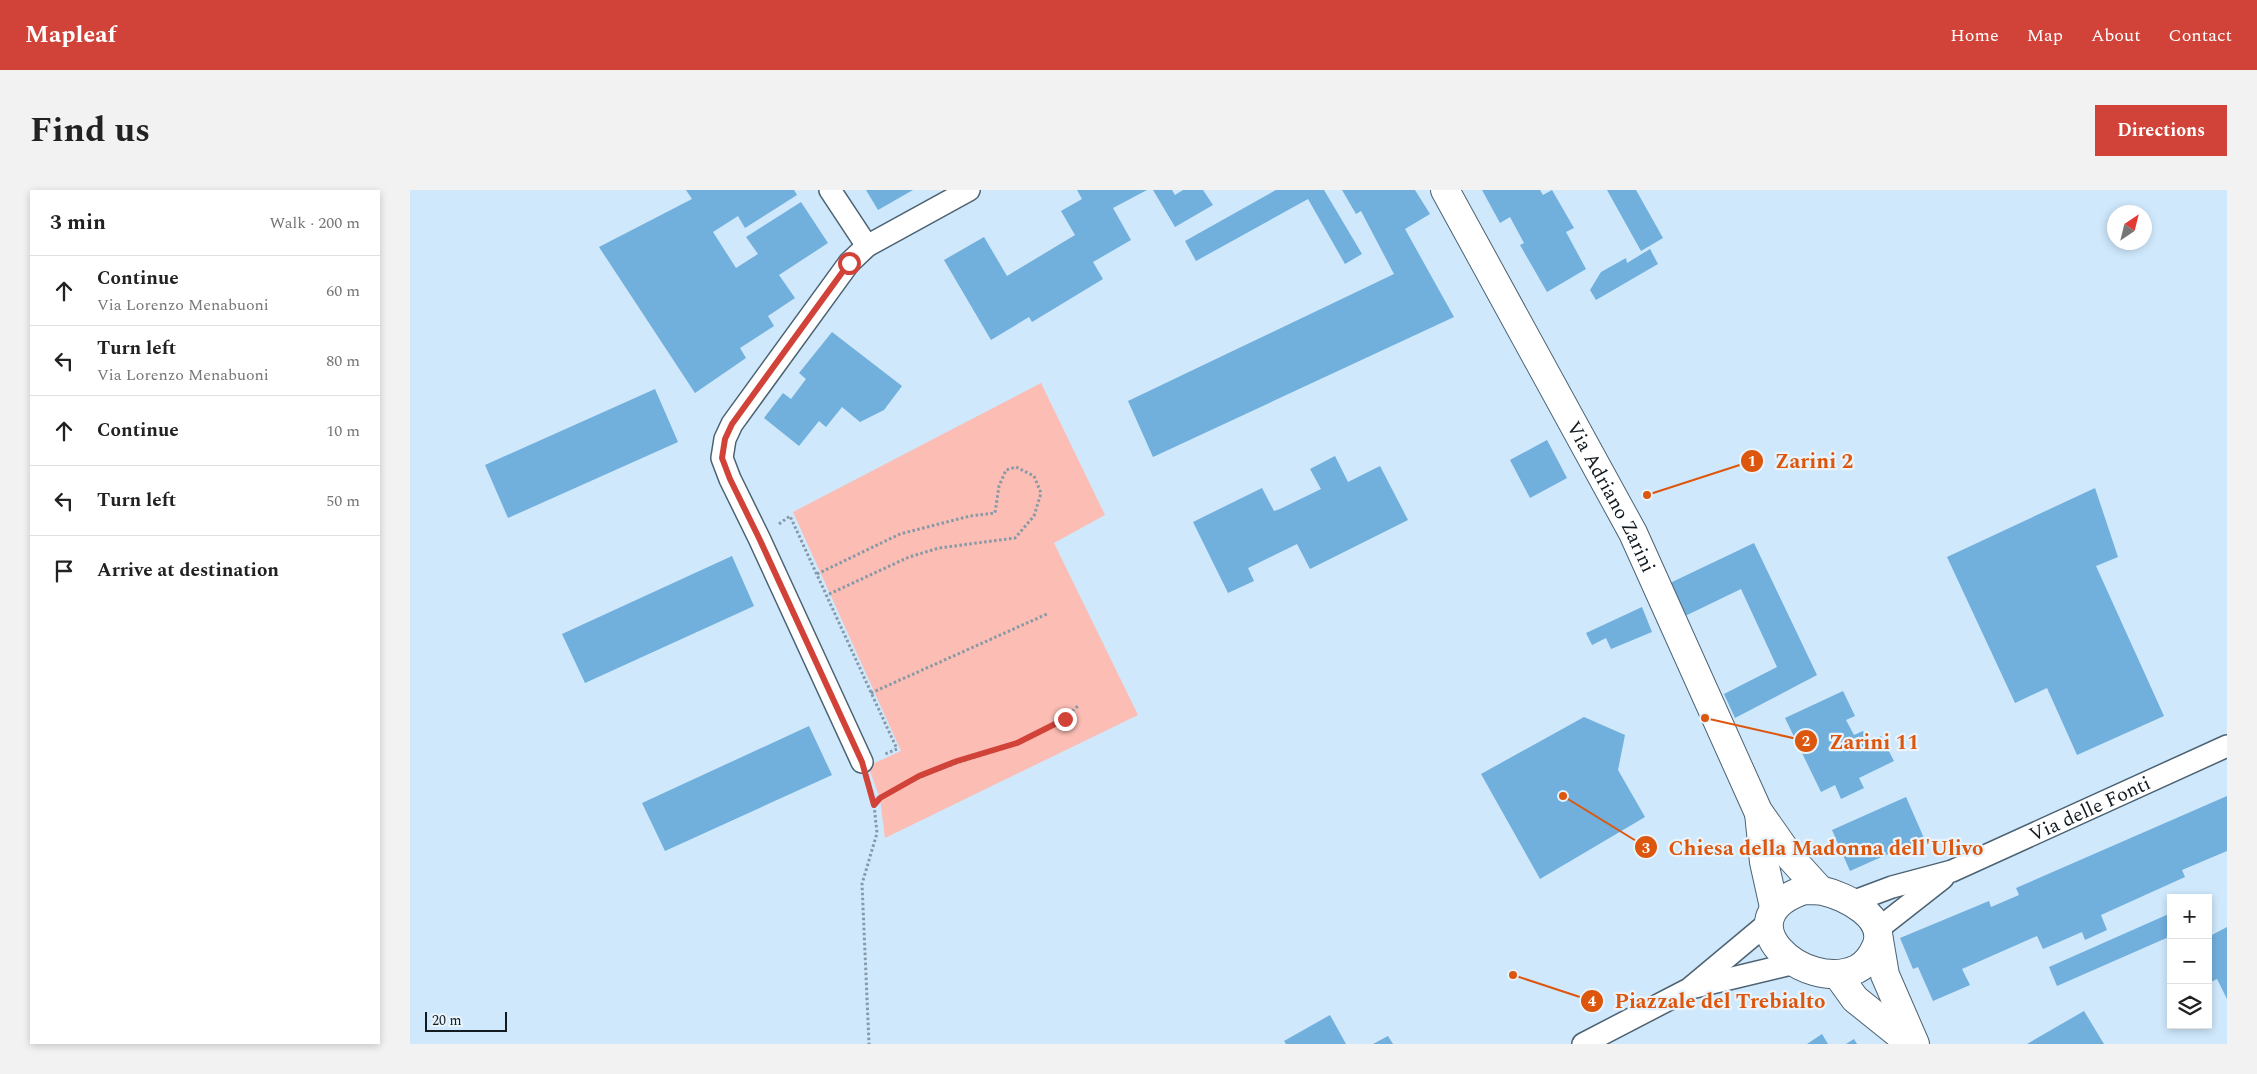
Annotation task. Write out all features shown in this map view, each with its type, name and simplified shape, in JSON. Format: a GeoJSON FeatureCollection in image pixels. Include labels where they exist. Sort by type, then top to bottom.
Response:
{"type":"FeatureCollection","features":[{"type":"Feature","properties":{"kind":"street"},"geometry":{"type":"LineString","coordinates":[[830,190],[867,246]]}},
{"type":"Feature","properties":{"kind":"street"},"geometry":{"type":"LineString","coordinates":[[862,762],[730,479],[722,458],[725,439],[732,424],[849,263],[867,246],[969,190]]}},
{"type":"Feature","properties":{"kind":"street","name":"Via Adriano Zarini"},"geometry":{"type":"LineString","coordinates":[[1445,190],[1633,533],[1758,811]]}},
{"type":"Feature","properties":{"kind":"street","name":"Via delle Fonti"},"geometry":{"type":"LineString","coordinates":[[1852,902],[1892,887],[1952,871],[2227,746]]}},
{"type":"Feature","properties":{"kind":"street"},"geometry":{"type":"LineString","coordinates":[[1758,811],[1791,858],[1820,890]]}},
{"type":"Feature","properties":{"kind":"street"},"geometry":{"type":"LineString","coordinates":[[1758,811],[1771,915],[1771,937],[1780,951],[1796,964],[1824,974],[1837,974],[1857,969],[1872,957],[1879,934]]}},
{"type":"Feature","properties":{"kind":"street","name":"Via delle Fonti"},"geometry":{"type":"LineString","coordinates":[[1879,934],[1952,871]]}},
{"type":"Feature","properties":{"kind":"street"},"geometry":{"type":"LineString","coordinates":[[1689,989],[1771,915],[1788,896],[1804,890],[1820,890],[1852,902],[1867,914],[1879,934],[1885,976],[1915,1044]]}},
{"type":"Feature","properties":{"kind":"street"},"geometry":{"type":"LineString","coordinates":[[1583,1044],[1689,989],[1796,964]]}},
{"type":"Feature","properties":{"kind":"street"},"geometry":{"type":"LineString","coordinates":[[1837,974],[1855,999],[1911,1044]]}},
{"type":"Feature","properties":{"kind":"path"},"geometry":{"type":"LineString","coordinates":[[817,574],[900,534],[970,516],[995,513],[999,486],[1006,470],[1016,467],[1034,476],[1041,493],[1034,516],[1015,538],[938,548],[909,557],[827,595]]}},
{"type":"Feature","properties":{"kind":"path"},"geometry":{"type":"LineString","coordinates":[[759,538],[790,516],[897,749],[862,762],[874,805],[877,833],[862,884],[869,1044]]}},
{"type":"Feature","properties":{"kind":"path"},"geometry":{"type":"LineString","coordinates":[[871,693],[1047,614]]}},
{"type":"Feature","properties":{"kind":"path"},"geometry":{"type":"LineString","coordinates":[[874,805],[880,798],[919,776],[957,761],[1017,743],[1065,719],[1079,705]]}},
{"type":"Feature","properties":{"kind":"shaded area"},"geometry":{"type":"Polygon","coordinates":[[[1041,383],[1105,515],[1054,543],[1138,715],[885,838],[880,798],[868,766],[901,751],[793,512],[1041,383]]]}},
{"type":"Feature","properties":{"kind":"building"},"geometry":{"type":"Polygon","coordinates":[[[686,190],[794,190],[797,195],[745,228],[738,216],[713,232],[736,268],[758,254],[746,237],[801,202],[828,243],[779,275],[795,298],[768,316],[774,326],[740,348],[746,358],[695,393],[599,247],[692,199],[686,190]]]}},
{"type":"Feature","properties":{"kind":"building"},"geometry":{"type":"Polygon","coordinates":[[[866,190],[913,190],[878,210],[866,190]]]}},
{"type":"Feature","properties":{"kind":"building"},"geometry":{"type":"Polygon","coordinates":[[[1077,190],[1147,190],[1113,208],[1131,240],[1093,262],[1103,279],[1032,322],[1029,317],[991,340],[944,260],[984,237],[1007,276],[1075,235],[1061,211],[1082,199],[1077,190]]]}},
{"type":"Feature","properties":{"kind":"building"},"geometry":{"type":"Polygon","coordinates":[[[1153,190],[1172,190],[1175,195],[1183,190],[1203,190],[1213,205],[1175,227],[1153,190]]]}},
{"type":"Feature","properties":{"kind":"building"},"geometry":{"type":"Polygon","coordinates":[[[1276,190],[1324,190],[1362,254],[1345,264],[1308,199],[1196,261],[1185,241],[1276,190]]]}},
{"type":"Feature","properties":{"kind":"building"},"geometry":{"type":"Polygon","coordinates":[[[1342,190],[1415,190],[1430,214],[1405,229],[1454,317],[1153,457],[1128,401],[1394,274],[1361,211],[1356,214],[1342,190]]]}},
{"type":"Feature","properties":{"kind":"building"},"geometry":{"type":"Polygon","coordinates":[[[1482,190],[1540,190],[1543,195],[1552,190],[1574,228],[1566,232],[1586,269],[1547,292],[1520,245],[1524,243],[1510,217],[1500,223],[1482,190]]]}},
{"type":"Feature","properties":{"kind":"building"},"geometry":{"type":"Polygon","coordinates":[[[1607,190],[1636,190],[1663,238],[1641,251],[1607,190]]]}},
{"type":"Feature","properties":{"kind":"building"},"geometry":{"type":"Polygon","coordinates":[[[1650,249],[1658,264],[1596,300],[1590,290],[1601,272],[1626,258],[1627,263],[1650,249]]]}},
{"type":"Feature","properties":{"kind":"building"},"geometry":{"type":"Polygon","coordinates":[[[832,332],[902,386],[884,410],[860,422],[842,407],[826,427],[819,421],[799,446],[764,418],[783,393],[791,399],[806,379],[799,373],[832,332]]]}},
{"type":"Feature","properties":{"kind":"building"},"geometry":{"type":"Polygon","coordinates":[[[655,389],[678,442],[508,518],[485,465],[655,389]]]}},
{"type":"Feature","properties":{"kind":"building"},"geometry":{"type":"Polygon","coordinates":[[[1547,440],[1567,478],[1530,498],[1510,460],[1547,440]]]}},
{"type":"Feature","properties":{"kind":"building"},"geometry":{"type":"Polygon","coordinates":[[[1335,456],[1348,482],[1380,466],[1408,520],[1310,569],[1297,544],[1248,568],[1254,581],[1228,593],[1193,522],[1262,488],[1274,511],[1280,509],[1321,489],[1310,469],[1335,456]]]}},
{"type":"Feature","properties":{"kind":"building"},"geometry":{"type":"Polygon","coordinates":[[[2095,488],[2118,557],[2096,566],[2164,716],[2077,755],[2047,688],[2015,703],[1947,557],[2095,488]]]}},
{"type":"Feature","properties":{"kind":"building"},"geometry":{"type":"Polygon","coordinates":[[[1754,543],[1817,675],[1735,718],[1724,694],[1777,667],[1741,589],[1683,617],[1670,583],[1754,543]]]}},
{"type":"Feature","properties":{"kind":"building"},"geometry":{"type":"Polygon","coordinates":[[[732,556],[754,606],[585,683],[562,634],[732,556]]]}},
{"type":"Feature","properties":{"kind":"building"},"geometry":{"type":"Polygon","coordinates":[[[1642,607],[1652,632],[1611,649],[1606,638],[1592,645],[1586,633],[1642,607]]]}},
{"type":"Feature","properties":{"kind":"building"},"geometry":{"type":"Polygon","coordinates":[[[1843,691],[1855,716],[1846,720],[1854,735],[1863,731],[1869,743],[1881,736],[1894,761],[1859,778],[1864,788],[1841,799],[1835,785],[1821,792],[1785,718],[1843,691]]]}},
{"type":"Feature","properties":{"kind":"building"},"geometry":{"type":"Polygon","coordinates":[[[1584,717],[1625,735],[1618,770],[1645,817],[1540,879],[1481,774],[1584,717]]]}},
{"type":"Feature","properties":{"kind":"building"},"geometry":{"type":"Polygon","coordinates":[[[809,726],[832,775],[665,851],[642,803],[809,726]]]}},
{"type":"Feature","properties":{"kind":"building"},"geometry":{"type":"Polygon","coordinates":[[[2227,796],[2227,851],[2182,870],[2185,877],[2101,915],[2107,930],[2085,940],[2082,932],[2043,949],[2037,936],[1962,969],[1970,985],[1933,1001],[1918,967],[1913,969],[1900,938],[1989,901],[1991,907],[2019,895],[2016,888],[2227,796]]]}},
{"type":"Feature","properties":{"kind":"building"},"geometry":{"type":"Polygon","coordinates":[[[1906,797],[1924,838],[1850,871],[1832,830],[1906,797]]]}},
{"type":"Feature","properties":{"kind":"building"},"geometry":{"type":"Polygon","coordinates":[[[2167,915],[2167,938],[2057,986],[2049,967],[2167,915]]]}},
{"type":"Feature","properties":{"kind":"building"},"geometry":{"type":"Polygon","coordinates":[[[2227,927],[2227,999],[2217,979],[2212,982],[2212,935],[2227,927]]]}},
{"type":"Feature","properties":{"kind":"building"},"geometry":{"type":"Polygon","coordinates":[[[2084,1011],[2104,1044],[2027,1044],[2084,1011]]]}},
{"type":"Feature","properties":{"kind":"building"},"geometry":{"type":"Polygon","coordinates":[[[1330,1015],[1346,1044],[1286,1044],[1284,1041],[1330,1015]]]}},
{"type":"Feature","properties":{"kind":"building"},"geometry":{"type":"Polygon","coordinates":[[[1822,1034],[1828,1044],[1807,1044],[1822,1034]]]}},
{"type":"Feature","properties":{"kind":"building"},"geometry":{"type":"Polygon","coordinates":[[[1388,1036],[1393,1044],[1373,1044],[1388,1036]]]}},
{"type":"Feature","properties":{"kind":"building"},"geometry":{"type":"Polygon","coordinates":[[[1854,1039],[1857,1044],[1846,1044],[1854,1039]]]}},
{"type":"Feature","properties":{"kind":"place","name":"Zarini 2"},"geometry":{"type":"Point","coordinates":[1647,495]}},
{"type":"Feature","properties":{"kind":"place","name":"Zarini 11"},"geometry":{"type":"Point","coordinates":[1705,718]}},
{"type":"Feature","properties":{"kind":"place","name":"Chiesa della Madonna dell'Ulivo"},"geometry":{"type":"Point","coordinates":[1563,796]}},
{"type":"Feature","properties":{"kind":"place","name":"Piazzale del Trebialto"},"geometry":{"type":"Point","coordinates":[1513,975]}},
{"type":"Feature","properties":{"kind":"route"},"geometry":{"type":"LineString","coordinates":[[849,263],[732,424],[725,439],[722,458],[730,479],[862,762],[874,805],[880,798],[919,776],[957,761],[1017,743],[1065,719]]}}]}
